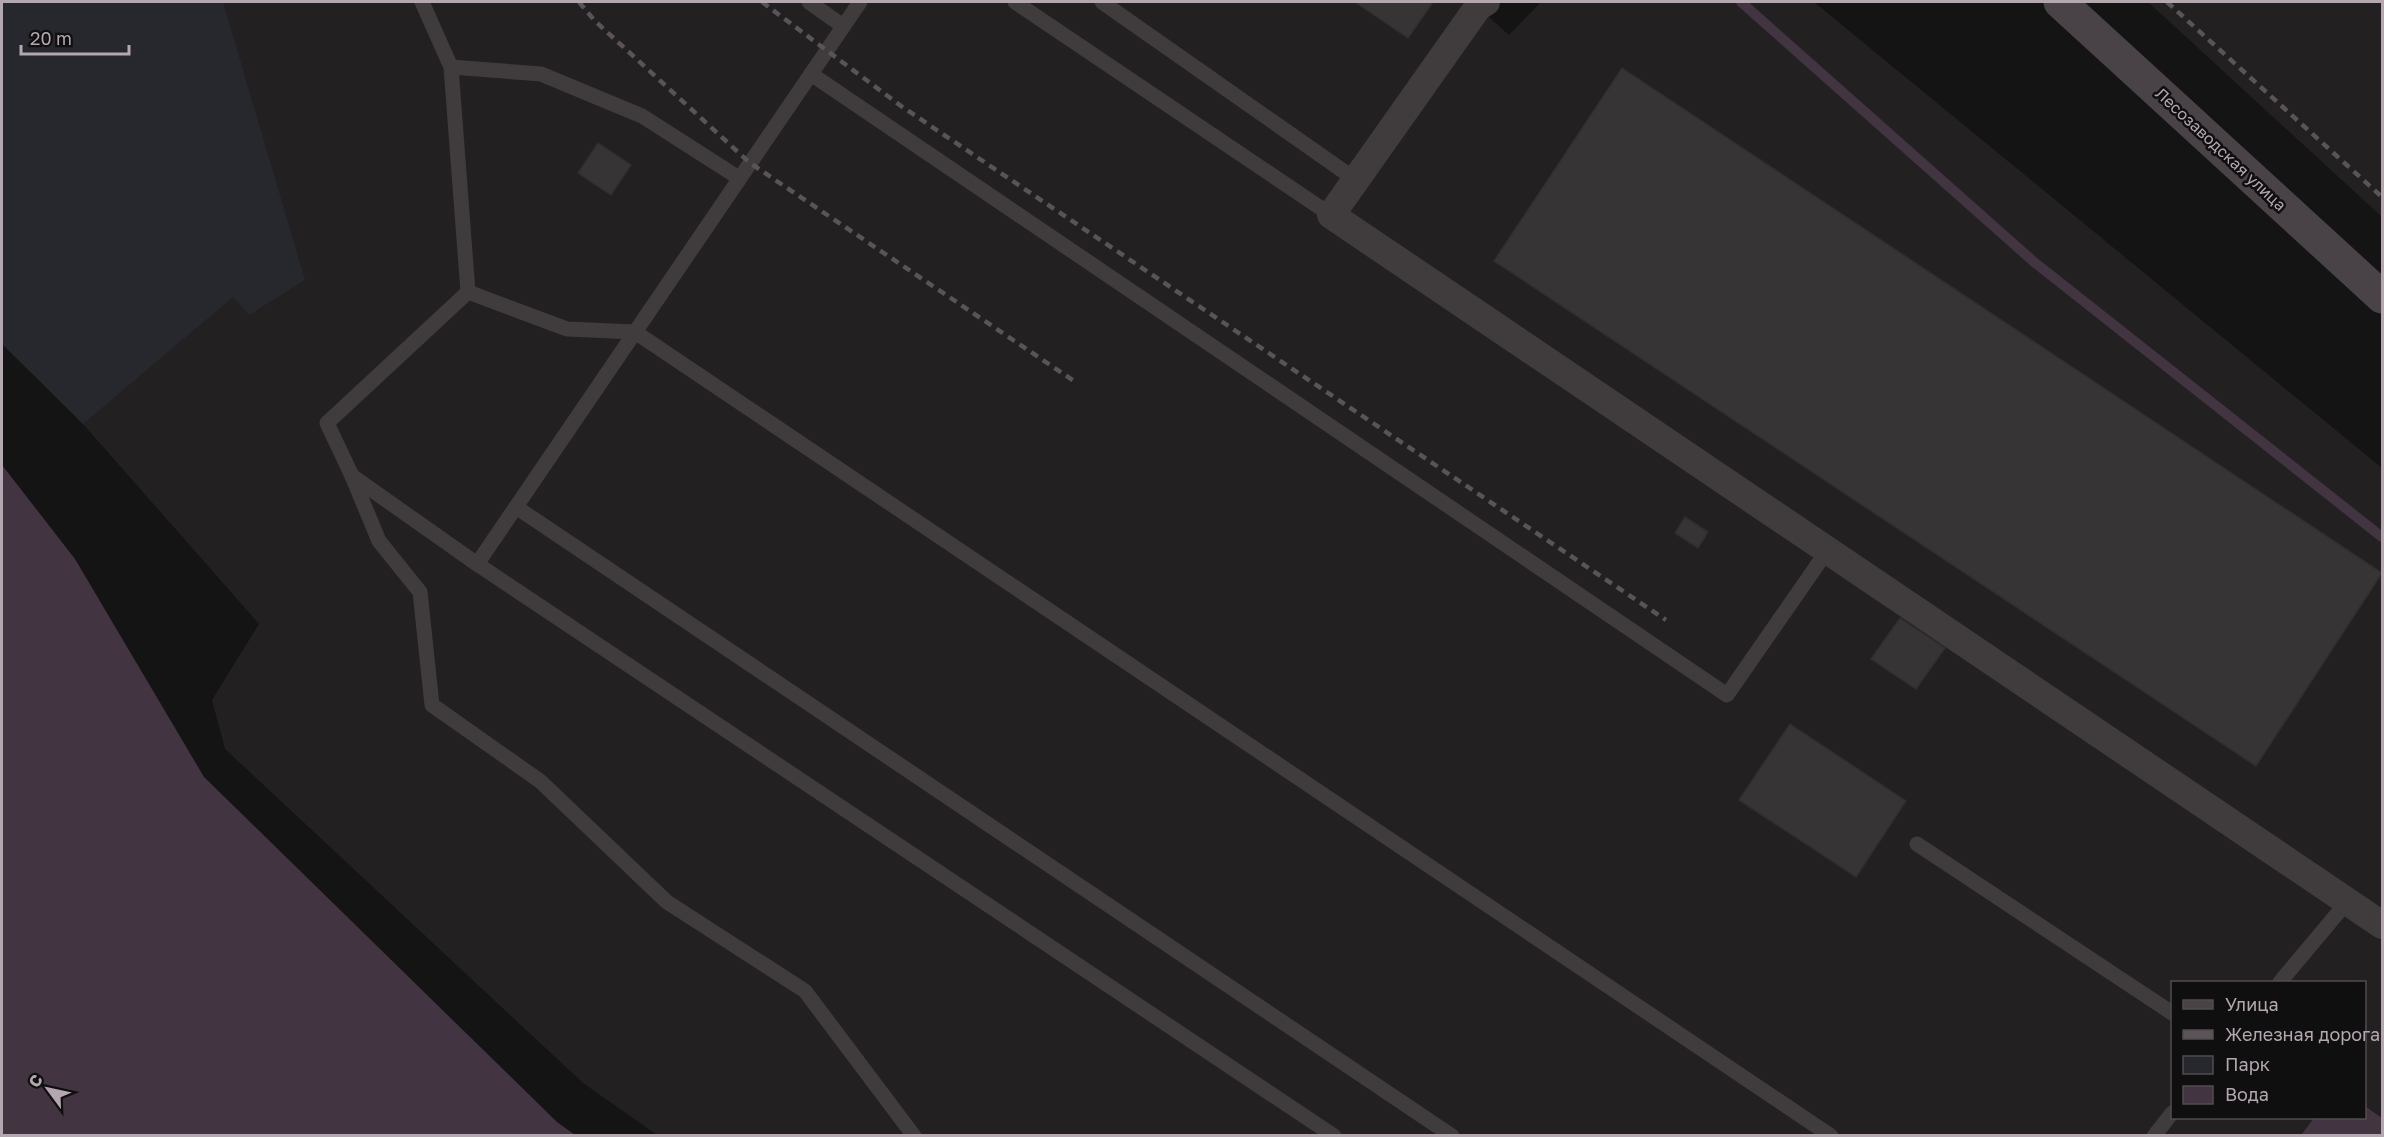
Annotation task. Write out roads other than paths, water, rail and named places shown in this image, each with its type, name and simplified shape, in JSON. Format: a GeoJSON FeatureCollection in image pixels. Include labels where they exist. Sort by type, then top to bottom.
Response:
{"type":"FeatureCollection","features":[{"type":"Feature","properties":{"kind":"main road","name":"Лесозаводская улица"},"geometry":{"type":"LineString","coordinates":[[2060,2],[2382,297]]}},
{"type":"Feature","properties":{"kind":"street"},"geometry":{"type":"LineString","coordinates":[[1486,2],[1478,7],[1331,215],[2382,925]]}},
{"type":"Feature","properties":{"kind":"lane"},"geometry":{"type":"LineString","coordinates":[[422,2],[451,67],[468,292]]}},
{"type":"Feature","properties":{"kind":"lane"},"geometry":{"type":"LineString","coordinates":[[809,2],[843,26]]}},
{"type":"Feature","properties":{"kind":"lane"},"geometry":{"type":"LineString","coordinates":[[477,564],[860,2]]}},
{"type":"Feature","properties":{"kind":"lane"},"geometry":{"type":"LineString","coordinates":[[1015,2],[1331,215]]}},
{"type":"Feature","properties":{"kind":"lane"},"geometry":{"type":"LineString","coordinates":[[1102,2],[1356,180]]}},
{"type":"Feature","properties":{"kind":"lane"},"geometry":{"type":"LineString","coordinates":[[451,67],[541,74],[642,117],[739,178]]}},
{"type":"Feature","properties":{"kind":"lane"},"geometry":{"type":"LineString","coordinates":[[811,74],[1726,695],[1827,551]]}},
{"type":"Feature","properties":{"kind":"lane"},"geometry":{"type":"LineString","coordinates":[[468,292],[567,329],[635,332],[1831,1136]]}},
{"type":"Feature","properties":{"kind":"lane"},"geometry":{"type":"LineString","coordinates":[[468,292],[327,423],[352,476],[378,541],[420,592],[432,705],[540,781],[668,902],[805,991],[914,1136]]}},
{"type":"Feature","properties":{"kind":"lane"},"geometry":{"type":"LineString","coordinates":[[352,476],[477,564],[1334,1136]]}},
{"type":"Feature","properties":{"kind":"lane"},"geometry":{"type":"LineString","coordinates":[[516,507],[1452,1136]]}},
{"type":"Feature","properties":{"kind":"lane"},"geometry":{"type":"LineString","coordinates":[[1917,844],[2171,1012]]}},
{"type":"Feature","properties":{"kind":"lane"},"geometry":{"type":"LineString","coordinates":[[2281,981],[2347,902]]}},
{"type":"Feature","properties":{"kind":"lane"},"geometry":{"type":"LineString","coordinates":[[2154,1136],[2171,1114]]}},
{"type":"Feature","properties":{"kind":"water"},"geometry":{"type":"Polygon","coordinates":[[[2,465],[75,559],[204,777],[557,1122],[575,1135],[2,1135],[2,465]]]}},
{"type":"Feature","properties":{"kind":"water"},"geometry":{"type":"Polygon","coordinates":[[[2366,1107],[2382,1118],[2382,1135],[2301,1135],[2313,1119],[2366,1119],[2366,1107]]]}},
{"type":"Feature","properties":{"kind":"waterway"},"geometry":{"type":"LineString","coordinates":[[1741,2],[2034,262],[2382,537]]}},
{"type":"Feature","properties":{"kind":"railway"},"geometry":{"type":"LineString","coordinates":[[579,2],[595,21],[750,163],[1074,381]]}},
{"type":"Feature","properties":{"kind":"railway"},"geometry":{"type":"LineString","coordinates":[[762,2],[901,106],[1666,620]]}},
{"type":"Feature","properties":{"kind":"railway"},"geometry":{"type":"LineString","coordinates":[[2167,2],[2382,197]]}}]}
